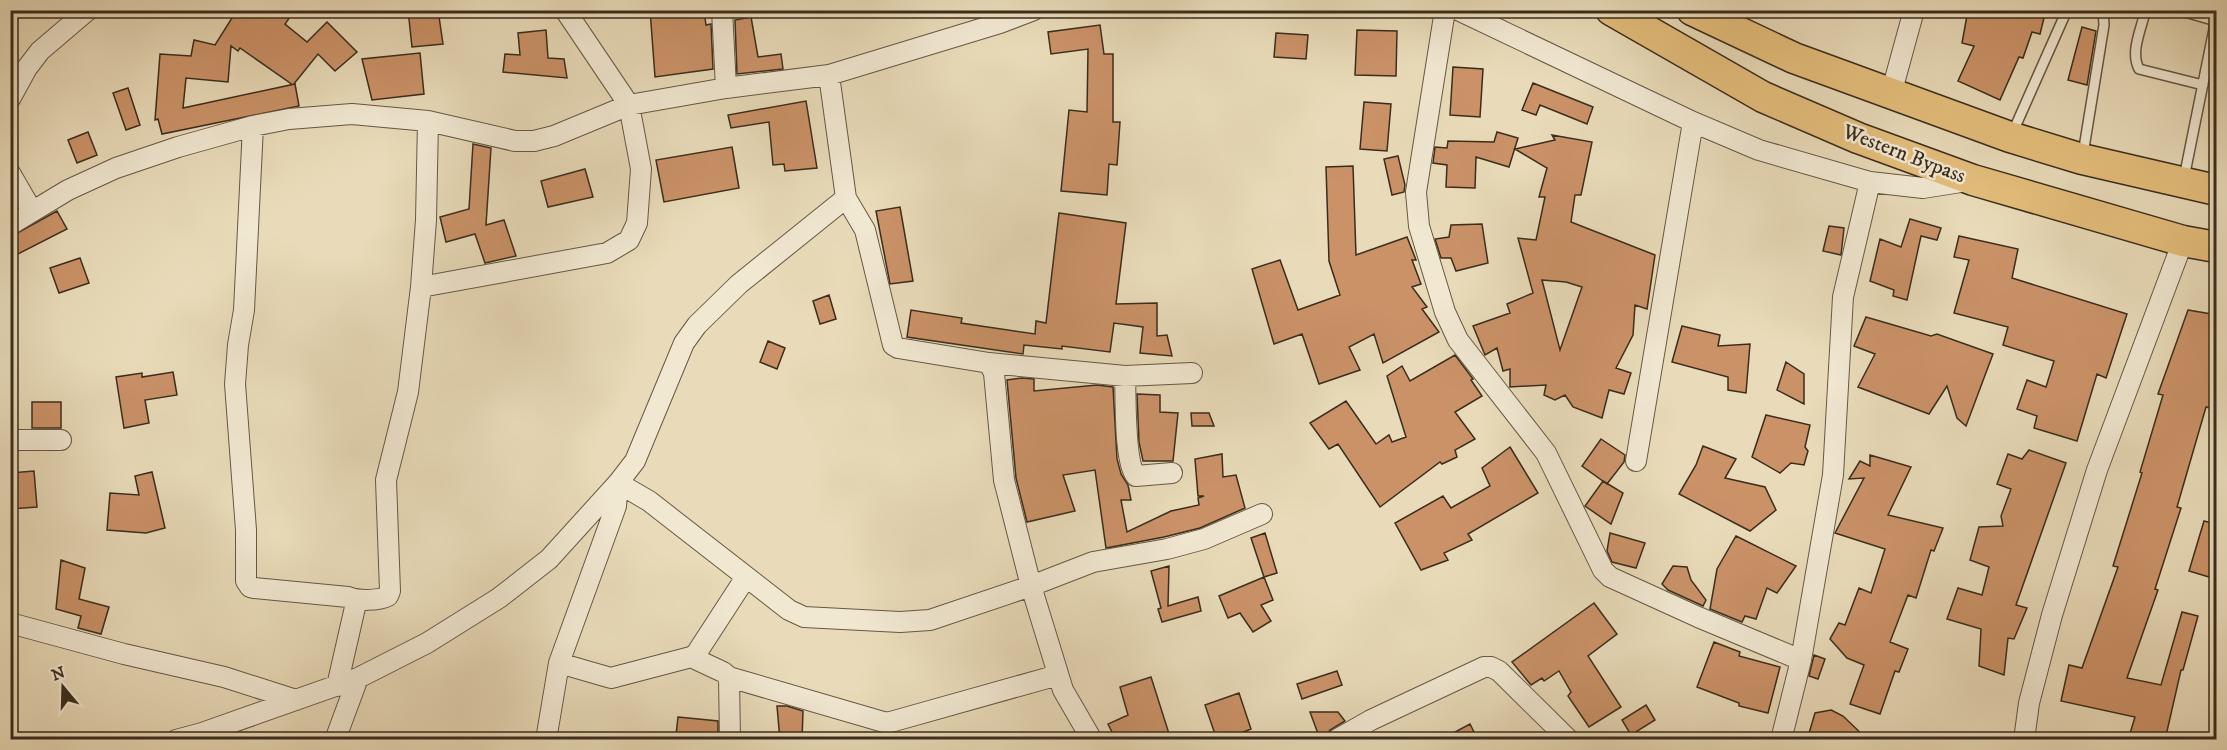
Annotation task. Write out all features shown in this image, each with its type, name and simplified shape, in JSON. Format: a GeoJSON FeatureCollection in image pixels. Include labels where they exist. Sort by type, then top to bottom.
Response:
{"type":"FeatureCollection","features":[{"type":"Feature","properties":{"kind":"main road","name":"Western Bypass"},"geometry":{"type":"LineString","coordinates":[[1611,10],[1763,97],[1858,138],[1973,180],[2183,241],[2217,247]]}},
{"type":"Feature","properties":{"kind":"main road"},"geometry":{"type":"LineString","coordinates":[[1692,10],[1794,58],[2010,137],[2082,159],[2217,190]]}},
{"type":"Feature","properties":{"kind":"street"},"geometry":{"type":"LineString","coordinates":[[10,99],[27,68],[40,51],[88,10]]}},
{"type":"Feature","properties":{"kind":"street"},"geometry":{"type":"LineString","coordinates":[[421,287],[608,253],[629,240],[637,223],[641,169],[629,105],[565,10]]}},
{"type":"Feature","properties":{"kind":"street"},"geometry":{"type":"LineString","coordinates":[[722,10],[726,88]]}},
{"type":"Feature","properties":{"kind":"street"},"geometry":{"type":"LineString","coordinates":[[10,225],[68,190],[116,168],[178,147],[253,126],[289,119],[352,114],[428,121],[515,141],[534,141],[554,136],[629,105],[726,88],[829,75],[1000,23],[1034,10]]}},
{"type":"Feature","properties":{"kind":"street"},"geometry":{"type":"LineString","coordinates":[[1445,10],[1416,192],[1419,226],[1446,312],[1458,340],[1546,453],[1603,570],[1610,577],[1801,660]]}},
{"type":"Feature","properties":{"kind":"street"},"geometry":{"type":"LineString","coordinates":[[1458,10],[1693,123],[1760,150],[1870,182],[1923,188],[1973,180]]}},
{"type":"Feature","properties":{"kind":"street"},"geometry":{"type":"LineString","coordinates":[[1891,94],[1914,10]]}},
{"type":"Feature","properties":{"kind":"street"},"geometry":{"type":"LineString","coordinates":[[829,75],[846,198],[865,230],[893,345],[898,348],[989,363],[1125,376],[1192,373]]}},
{"type":"Feature","properties":{"kind":"street"},"geometry":{"type":"LineString","coordinates":[[253,126],[244,310],[235,384],[246,530],[246,581],[250,587],[254,588],[354,599],[383,599],[390,591],[386,480],[408,392],[421,287],[426,220],[428,121]]}},
{"type":"Feature","properties":{"kind":"street"},"geometry":{"type":"LineString","coordinates":[[1636,461],[1693,123]]}},
{"type":"Feature","properties":{"kind":"street"},"geometry":{"type":"LineString","coordinates":[[10,173],[32,211]]}},
{"type":"Feature","properties":{"kind":"street"},"geometry":{"type":"LineString","coordinates":[[1781,740],[1801,660],[1833,475],[1843,297],[1870,182]]}},
{"type":"Feature","properties":{"kind":"street"},"geometry":{"type":"LineString","coordinates":[[178,739],[358,678],[428,643],[499,598],[549,559],[635,461],[684,343],[697,325],[739,284],[846,198]]}},
{"type":"Feature","properties":{"kind":"street"},"geometry":{"type":"LineString","coordinates":[[2024,740],[2029,703],[2052,615],[2097,470],[2183,241]]}},
{"type":"Feature","properties":{"kind":"street"},"geometry":{"type":"LineString","coordinates":[[989,363],[993,373],[1004,480],[1031,586],[1063,690],[1092,740]]}},
{"type":"Feature","properties":{"kind":"street"},"geometry":{"type":"LineString","coordinates":[[1125,376],[1128,453],[1131,471],[1136,476],[1172,473]]}},
{"type":"Feature","properties":{"kind":"street"},"geometry":{"type":"LineString","coordinates":[[10,440],[61,440]]}},
{"type":"Feature","properties":{"kind":"street"},"geometry":{"type":"LineString","coordinates":[[618,483],[649,501],[789,610],[804,617],[900,622],[930,620],[1031,586],[1093,562],[1167,549],[1204,539],[1262,514]]}},
{"type":"Feature","properties":{"kind":"street"},"geometry":{"type":"LineString","coordinates":[[546,740],[559,663],[616,506],[618,483]]}},
{"type":"Feature","properties":{"kind":"street"},"geometry":{"type":"LineString","coordinates":[[559,663],[611,678],[691,657],[696,654],[746,578]]}},
{"type":"Feature","properties":{"kind":"street"},"geometry":{"type":"LineString","coordinates":[[337,686],[356,603],[354,599]]}},
{"type":"Feature","properties":{"kind":"street"},"geometry":{"type":"LineString","coordinates":[[10,623],[124,654],[224,677],[296,700]]}},
{"type":"Feature","properties":{"kind":"street"},"geometry":{"type":"LineString","coordinates":[[691,657],[729,677],[886,731],[1058,675]]}},
{"type":"Feature","properties":{"kind":"street"},"geometry":{"type":"LineString","coordinates":[[1336,740],[1371,720],[1484,667],[1499,671],[1569,740]]}},
{"type":"Feature","properties":{"kind":"street"},"geometry":{"type":"LineString","coordinates":[[729,677],[730,740]]}},
{"type":"Feature","properties":{"kind":"street"},"geometry":{"type":"LineString","coordinates":[[335,740],[358,678]]}},
{"type":"Feature","properties":{"kind":"lane"},"geometry":{"type":"LineString","coordinates":[[2010,137],[2067,10]]}},
{"type":"Feature","properties":{"kind":"lane"},"geometry":{"type":"LineString","coordinates":[[2082,159],[2104,25],[2103,10]]}},
{"type":"Feature","properties":{"kind":"lane"},"geometry":{"type":"LineString","coordinates":[[2150,10],[2145,12],[2135,51],[2135,61],[2139,69],[2203,85]]}},
{"type":"Feature","properties":{"kind":"lane"},"geometry":{"type":"LineString","coordinates":[[2178,10],[2216,20],[2183,183]]}},
{"type":"Feature","properties":{"kind":"building"},"geometry":{"type":"Polygon","coordinates":[[[237,10],[280,10],[290,17],[285,24],[307,42],[327,22],[357,52],[335,71],[318,54],[294,84],[299,106],[162,134],[158,119],[155,120],[160,54],[191,56],[194,40],[215,45],[237,10]],[[231,46],[228,82],[186,78],[183,108],[292,85],[240,48],[238,51],[231,46]]]}},
{"type":"Feature","properties":{"kind":"building"},"geometry":{"type":"Polygon","coordinates":[[[408,10],[438,10],[443,44],[412,47],[408,10]]]}},
{"type":"Feature","properties":{"kind":"building"},"geometry":{"type":"Polygon","coordinates":[[[650,10],[704,10],[706,25],[711,24],[713,69],[655,77],[650,10]]]}},
{"type":"Feature","properties":{"kind":"building"},"geometry":{"type":"Polygon","coordinates":[[[1968,10],[2046,10],[2040,34],[2032,32],[2023,58],[2019,57],[2000,100],[1958,81],[1974,46],[1962,43],[1968,10]]]}},
{"type":"Feature","properties":{"kind":"building"},"geometry":{"type":"Polygon","coordinates":[[[751,17],[758,57],[781,54],[783,69],[737,74],[735,20],[751,17]]]}},
{"type":"Feature","properties":{"kind":"building"},"geometry":{"type":"Polygon","coordinates":[[[1100,25],[1104,54],[1113,54],[1113,122],[1120,122],[1117,165],[1109,164],[1107,195],[1061,191],[1069,110],[1087,112],[1088,49],[1051,54],[1048,32],[1100,25]]]}},
{"type":"Feature","properties":{"kind":"building"},"geometry":{"type":"Polygon","coordinates":[[[2082,27],[2096,31],[2087,85],[2068,80],[2082,27]]]}},
{"type":"Feature","properties":{"kind":"building"},"geometry":{"type":"Polygon","coordinates":[[[546,30],[548,58],[564,59],[567,78],[503,72],[505,54],[520,55],[518,33],[546,30]]]}},
{"type":"Feature","properties":{"kind":"building"},"geometry":{"type":"Polygon","coordinates":[[[1357,30],[1397,31],[1396,76],[1355,75],[1357,30]]]}},
{"type":"Feature","properties":{"kind":"building"},"geometry":{"type":"Polygon","coordinates":[[[1276,33],[1308,35],[1306,59],[1274,57],[1276,33]]]}},
{"type":"Feature","properties":{"kind":"building"},"geometry":{"type":"Polygon","coordinates":[[[420,53],[424,94],[372,100],[362,59],[420,53]]]}},
{"type":"Feature","properties":{"kind":"building"},"geometry":{"type":"Polygon","coordinates":[[[1453,67],[1483,69],[1480,117],[1450,115],[1453,67]]]}},
{"type":"Feature","properties":{"kind":"building"},"geometry":{"type":"Polygon","coordinates":[[[1533,83],[1593,107],[1587,124],[1540,105],[1536,115],[1522,110],[1533,83]]]}},
{"type":"Feature","properties":{"kind":"building"},"geometry":{"type":"Polygon","coordinates":[[[128,88],[140,125],[126,130],[113,93],[128,88]]]}},
{"type":"Feature","properties":{"kind":"building"},"geometry":{"type":"Polygon","coordinates":[[[806,101],[817,168],[785,171],[784,164],[773,165],[769,122],[731,128],[728,115],[806,101]]]}},
{"type":"Feature","properties":{"kind":"building"},"geometry":{"type":"Polygon","coordinates":[[[1364,102],[1391,104],[1387,151],[1360,149],[1364,102]]]}},
{"type":"Feature","properties":{"kind":"building"},"geometry":{"type":"Polygon","coordinates":[[[88,132],[97,155],[77,163],[68,140],[88,132]]]}},
{"type":"Feature","properties":{"kind":"building"},"geometry":{"type":"Polygon","coordinates":[[[1497,132],[1518,138],[1509,167],[1476,157],[1475,188],[1446,187],[1447,165],[1433,163],[1435,147],[1447,148],[1448,141],[1494,142],[1497,132]]]}},
{"type":"Feature","properties":{"kind":"building"},"geometry":{"type":"Polygon","coordinates":[[[1552,135],[1592,142],[1581,195],[1575,195],[1571,222],[1655,255],[1647,309],[1635,305],[1633,335],[1616,368],[1631,373],[1624,394],[1609,390],[1602,418],[1573,407],[1565,395],[1555,400],[1544,395],[1546,385],[1510,387],[1510,369],[1503,371],[1497,348],[1485,355],[1473,326],[1510,313],[1507,304],[1533,293],[1518,238],[1536,240],[1545,197],[1539,197],[1547,168],[1515,149],[1555,140],[1552,135]],[[1542,280],[1560,350],[1582,287],[1566,282],[1542,280]]]}},
{"type":"Feature","properties":{"kind":"building"},"geometry":{"type":"Polygon","coordinates":[[[473,144],[491,148],[486,225],[504,220],[516,256],[485,263],[475,234],[446,242],[440,217],[469,209],[473,144]]]}},
{"type":"Feature","properties":{"kind":"building"},"geometry":{"type":"Polygon","coordinates":[[[732,147],[739,188],[664,202],[656,160],[732,147]]]}},
{"type":"Feature","properties":{"kind":"building"},"geometry":{"type":"Polygon","coordinates":[[[1398,156],[1405,185],[1404,192],[1392,195],[1384,159],[1398,156]]]}},
{"type":"Feature","properties":{"kind":"building"},"geometry":{"type":"Polygon","coordinates":[[[1353,166],[1356,255],[1407,237],[1416,260],[1412,260],[1421,284],[1412,287],[1427,307],[1422,309],[1439,332],[1383,363],[1374,334],[1349,347],[1360,370],[1319,384],[1302,334],[1274,344],[1252,269],[1280,260],[1298,310],[1340,295],[1329,261],[1326,167],[1353,166]]]}},
{"type":"Feature","properties":{"kind":"building"},"geometry":{"type":"Polygon","coordinates":[[[585,169],[593,197],[548,207],[541,181],[585,169]]]}},
{"type":"Feature","properties":{"kind":"building"},"geometry":{"type":"Polygon","coordinates":[[[900,207],[913,281],[890,284],[876,211],[900,207]]]}},
{"type":"Feature","properties":{"kind":"building"},"geometry":{"type":"Polygon","coordinates":[[[57,211],[67,229],[10,258],[10,237],[57,211]]]}},
{"type":"Feature","properties":{"kind":"building"},"geometry":{"type":"Polygon","coordinates":[[[1059,213],[1126,223],[1116,304],[1157,303],[1157,336],[1167,335],[1172,356],[1140,353],[1143,327],[1114,323],[1110,352],[1062,346],[1062,349],[1024,345],[1023,354],[907,337],[911,310],[962,318],[961,323],[1035,334],[1036,321],[1046,323],[1059,213]]]}},
{"type":"Feature","properties":{"kind":"building"},"geometry":{"type":"Polygon","coordinates":[[[1910,219],[1941,228],[1937,240],[1921,236],[1907,300],[1893,296],[1894,290],[1870,281],[1880,239],[1901,247],[1910,219]]]}},
{"type":"Feature","properties":{"kind":"building"},"geometry":{"type":"Polygon","coordinates":[[[1482,224],[1488,263],[1456,271],[1451,258],[1441,258],[1435,239],[1449,237],[1451,225],[1482,224]]]}},
{"type":"Feature","properties":{"kind":"building"},"geometry":{"type":"Polygon","coordinates":[[[1829,226],[1844,228],[1841,255],[1823,251],[1829,226]]]}},
{"type":"Feature","properties":{"kind":"building"},"geometry":{"type":"Polygon","coordinates":[[[1959,236],[2018,249],[2012,278],[2127,314],[2106,378],[2097,374],[2077,441],[2034,428],[2037,416],[2017,409],[2027,380],[2046,387],[2054,361],[2003,345],[2008,327],[1954,313],[1969,260],[1954,257],[1959,236]]]}},
{"type":"Feature","properties":{"kind":"building"},"geometry":{"type":"Polygon","coordinates":[[[80,258],[89,283],[59,293],[50,268],[80,258]]]}},
{"type":"Feature","properties":{"kind":"building"},"geometry":{"type":"Polygon","coordinates":[[[829,295],[836,319],[820,324],[813,301],[829,295]]]}},
{"type":"Feature","properties":{"kind":"building"},"geometry":{"type":"Polygon","coordinates":[[[2188,310],[2217,315],[2217,410],[2206,407],[2177,507],[2181,508],[2155,589],[2158,590],[2127,678],[2161,685],[2182,612],[2198,616],[2183,670],[2181,670],[2165,740],[2128,740],[2135,717],[2061,701],[2069,665],[2082,668],[2118,567],[2113,566],[2163,395],[2158,394],[2188,310]]]}},
{"type":"Feature","properties":{"kind":"building"},"geometry":{"type":"Polygon","coordinates":[[[1866,317],[1931,336],[1937,334],[1993,354],[1966,426],[1957,418],[1947,386],[1929,414],[1858,387],[1875,354],[1854,346],[1866,317]]]}},
{"type":"Feature","properties":{"kind":"building"},"geometry":{"type":"Polygon","coordinates":[[[1682,326],[1720,335],[1718,346],[1750,344],[1746,393],[1728,390],[1728,377],[1672,362],[1682,326]]]}},
{"type":"Feature","properties":{"kind":"building"},"geometry":{"type":"Polygon","coordinates":[[[768,341],[785,348],[777,369],[760,362],[768,341]]]}},
{"type":"Feature","properties":{"kind":"building"},"geometry":{"type":"Polygon","coordinates":[[[1455,355],[1473,379],[1471,380],[1482,396],[1455,412],[1475,439],[1455,450],[1457,457],[1442,464],[1440,462],[1380,507],[1338,444],[1329,449],[1310,423],[1346,401],[1376,444],[1389,435],[1392,442],[1406,437],[1387,376],[1402,366],[1410,381],[1455,355]]]}},
{"type":"Feature","properties":{"kind":"building"},"geometry":{"type":"Polygon","coordinates":[[[1786,362],[1804,374],[1804,404],[1777,390],[1786,362]]]}},
{"type":"Feature","properties":{"kind":"building"},"geometry":{"type":"Polygon","coordinates":[[[173,372],[177,395],[145,400],[149,423],[124,428],[116,377],[142,373],[142,377],[173,372]]]}},
{"type":"Feature","properties":{"kind":"building"},"geometry":{"type":"Polygon","coordinates":[[[1034,379],[1034,391],[1097,385],[1113,387],[1117,459],[1121,474],[1128,485],[1131,500],[1121,500],[1127,532],[1171,511],[1199,505],[1198,498],[1204,496],[1198,496],[1195,459],[1222,454],[1223,477],[1236,475],[1245,508],[1200,528],[1106,548],[1095,470],[1063,475],[1075,511],[1027,522],[1016,478],[1007,380],[1034,379]]]}},
{"type":"Feature","properties":{"kind":"building"},"geometry":{"type":"Polygon","coordinates":[[[1137,394],[1160,395],[1160,412],[1178,413],[1173,461],[1143,461],[1139,442],[1137,394]]]}},
{"type":"Feature","properties":{"kind":"building"},"geometry":{"type":"Polygon","coordinates":[[[32,402],[61,402],[61,428],[32,428],[32,402]]]}},
{"type":"Feature","properties":{"kind":"building"},"geometry":{"type":"Polygon","coordinates":[[[1191,413],[1209,413],[1214,426],[1192,426],[1191,413]]]}},
{"type":"Feature","properties":{"kind":"building"},"geometry":{"type":"Polygon","coordinates":[[[1766,415],[1810,425],[1805,447],[1808,451],[1804,465],[1791,463],[1780,473],[1752,457],[1766,415]]]}},
{"type":"Feature","properties":{"kind":"building"},"geometry":{"type":"Polygon","coordinates":[[[1601,439],[1625,455],[1624,462],[1607,484],[1582,466],[1601,439]]]}},
{"type":"Feature","properties":{"kind":"building"},"geometry":{"type":"Polygon","coordinates":[[[1703,446],[1736,459],[1725,478],[1765,487],[1776,510],[1750,531],[1679,494],[1696,465],[1703,446]]]}},
{"type":"Feature","properties":{"kind":"building"},"geometry":{"type":"Polygon","coordinates":[[[1510,447],[1538,493],[1468,534],[1472,540],[1444,553],[1448,560],[1421,570],[1395,523],[1443,496],[1451,508],[1490,486],[1482,468],[1510,447]]]}},
{"type":"Feature","properties":{"kind":"building"},"geometry":{"type":"Polygon","coordinates":[[[2029,450],[2066,463],[2016,605],[2027,608],[2014,639],[2008,638],[2004,675],[1979,666],[1981,629],[1947,619],[1958,588],[1982,595],[1989,567],[1970,560],[1979,527],[2003,526],[2001,516],[2011,489],[1997,484],[2008,454],[2022,459],[2029,450]]]}},
{"type":"Feature","properties":{"kind":"building"},"geometry":{"type":"Polygon","coordinates":[[[1870,455],[1911,467],[1888,515],[1943,528],[1934,551],[1931,550],[1916,598],[1908,595],[1890,642],[1908,649],[1899,672],[1895,671],[1880,714],[1850,704],[1864,665],[1847,658],[1830,639],[1839,623],[1845,625],[1859,588],[1871,593],[1885,549],[1835,533],[1864,478],[1849,479],[1860,461],[1870,466],[1870,455]]]}},
{"type":"Feature","properties":{"kind":"building"},"geometry":{"type":"Polygon","coordinates":[[[34,471],[37,507],[10,509],[10,473],[34,471]]]}},
{"type":"Feature","properties":{"kind":"building"},"geometry":{"type":"Polygon","coordinates":[[[152,472],[165,528],[146,533],[107,530],[110,493],[139,495],[135,476],[152,472]]]}},
{"type":"Feature","properties":{"kind":"building"},"geometry":{"type":"Polygon","coordinates":[[[1603,481],[1623,493],[1611,524],[1585,506],[1603,481]]]}},
{"type":"Feature","properties":{"kind":"building"},"geometry":{"type":"Polygon","coordinates":[[[2204,521],[2217,524],[2217,551],[2209,577],[2189,571],[2204,521]]]}},
{"type":"Feature","properties":{"kind":"building"},"geometry":{"type":"Polygon","coordinates":[[[1265,533],[1277,573],[1264,577],[1251,538],[1265,533]]]}},
{"type":"Feature","properties":{"kind":"building"},"geometry":{"type":"Polygon","coordinates":[[[1610,533],[1645,543],[1636,568],[1612,562],[1607,551],[1610,533]]]}},
{"type":"Feature","properties":{"kind":"building"},"geometry":{"type":"Polygon","coordinates":[[[1736,536],[1796,566],[1777,593],[1767,588],[1756,619],[1745,616],[1742,622],[1710,609],[1717,569],[1736,536]]]}},
{"type":"Feature","properties":{"kind":"building"},"geometry":{"type":"Polygon","coordinates":[[[61,560],[85,568],[79,599],[109,607],[101,634],[78,628],[81,616],[56,609],[61,560]]]}},
{"type":"Feature","properties":{"kind":"building"},"geometry":{"type":"Polygon","coordinates":[[[1169,566],[1168,606],[1198,597],[1201,611],[1162,622],[1158,609],[1161,608],[1151,571],[1169,566]]]}},
{"type":"Feature","properties":{"kind":"building"},"geometry":{"type":"Polygon","coordinates":[[[1673,566],[1687,567],[1691,580],[1706,600],[1703,606],[1668,590],[1662,584],[1673,566]]]}},
{"type":"Feature","properties":{"kind":"building"},"geometry":{"type":"Polygon","coordinates":[[[1264,577],[1273,600],[1261,605],[1271,621],[1253,632],[1240,613],[1228,618],[1219,596],[1264,577]]]}},
{"type":"Feature","properties":{"kind":"building"},"geometry":{"type":"Polygon","coordinates":[[[1594,603],[1617,634],[1588,656],[1621,707],[1589,727],[1568,696],[1571,692],[1559,671],[1544,681],[1542,678],[1531,685],[1512,662],[1594,603]]]}},
{"type":"Feature","properties":{"kind":"building"},"geometry":{"type":"Polygon","coordinates":[[[1714,642],[1740,652],[1739,656],[1780,667],[1768,713],[1739,706],[1739,703],[1697,687],[1714,642]]]}},
{"type":"Feature","properties":{"kind":"building"},"geometry":{"type":"Polygon","coordinates":[[[1814,655],[1825,659],[1818,679],[1809,676],[1814,655]]]}},
{"type":"Feature","properties":{"kind":"building"},"geometry":{"type":"Polygon","coordinates":[[[1337,671],[1342,685],[1302,699],[1297,684],[1337,671]]]}},
{"type":"Feature","properties":{"kind":"building"},"geometry":{"type":"Polygon","coordinates":[[[1151,677],[1171,740],[1116,740],[1108,724],[1128,715],[1120,687],[1151,677]]]}},
{"type":"Feature","properties":{"kind":"building"},"geometry":{"type":"Polygon","coordinates":[[[1239,693],[1251,729],[1223,740],[1217,740],[1205,705],[1239,693]]]}},
{"type":"Feature","properties":{"kind":"building"},"geometry":{"type":"Polygon","coordinates":[[[1646,705],[1655,720],[1631,735],[1622,720],[1646,705]]]}},
{"type":"Feature","properties":{"kind":"building"},"geometry":{"type":"Polygon","coordinates":[[[777,706],[787,706],[803,711],[802,740],[780,740],[777,706]]]}},
{"type":"Feature","properties":{"kind":"building"},"geometry":{"type":"Polygon","coordinates":[[[1831,710],[1843,716],[1868,740],[1807,740],[1815,713],[1831,710]]]}},
{"type":"Feature","properties":{"kind":"building"},"geometry":{"type":"Polygon","coordinates":[[[1310,712],[1338,712],[1345,721],[1320,739],[1310,712]]]}},
{"type":"Feature","properties":{"kind":"building"},"geometry":{"type":"Polygon","coordinates":[[[678,717],[718,721],[718,739],[676,735],[678,717]]]}},
{"type":"Feature","properties":{"kind":"building"},"geometry":{"type":"Polygon","coordinates":[[[1470,724],[1478,740],[1440,740],[1470,724]]]}}]}
